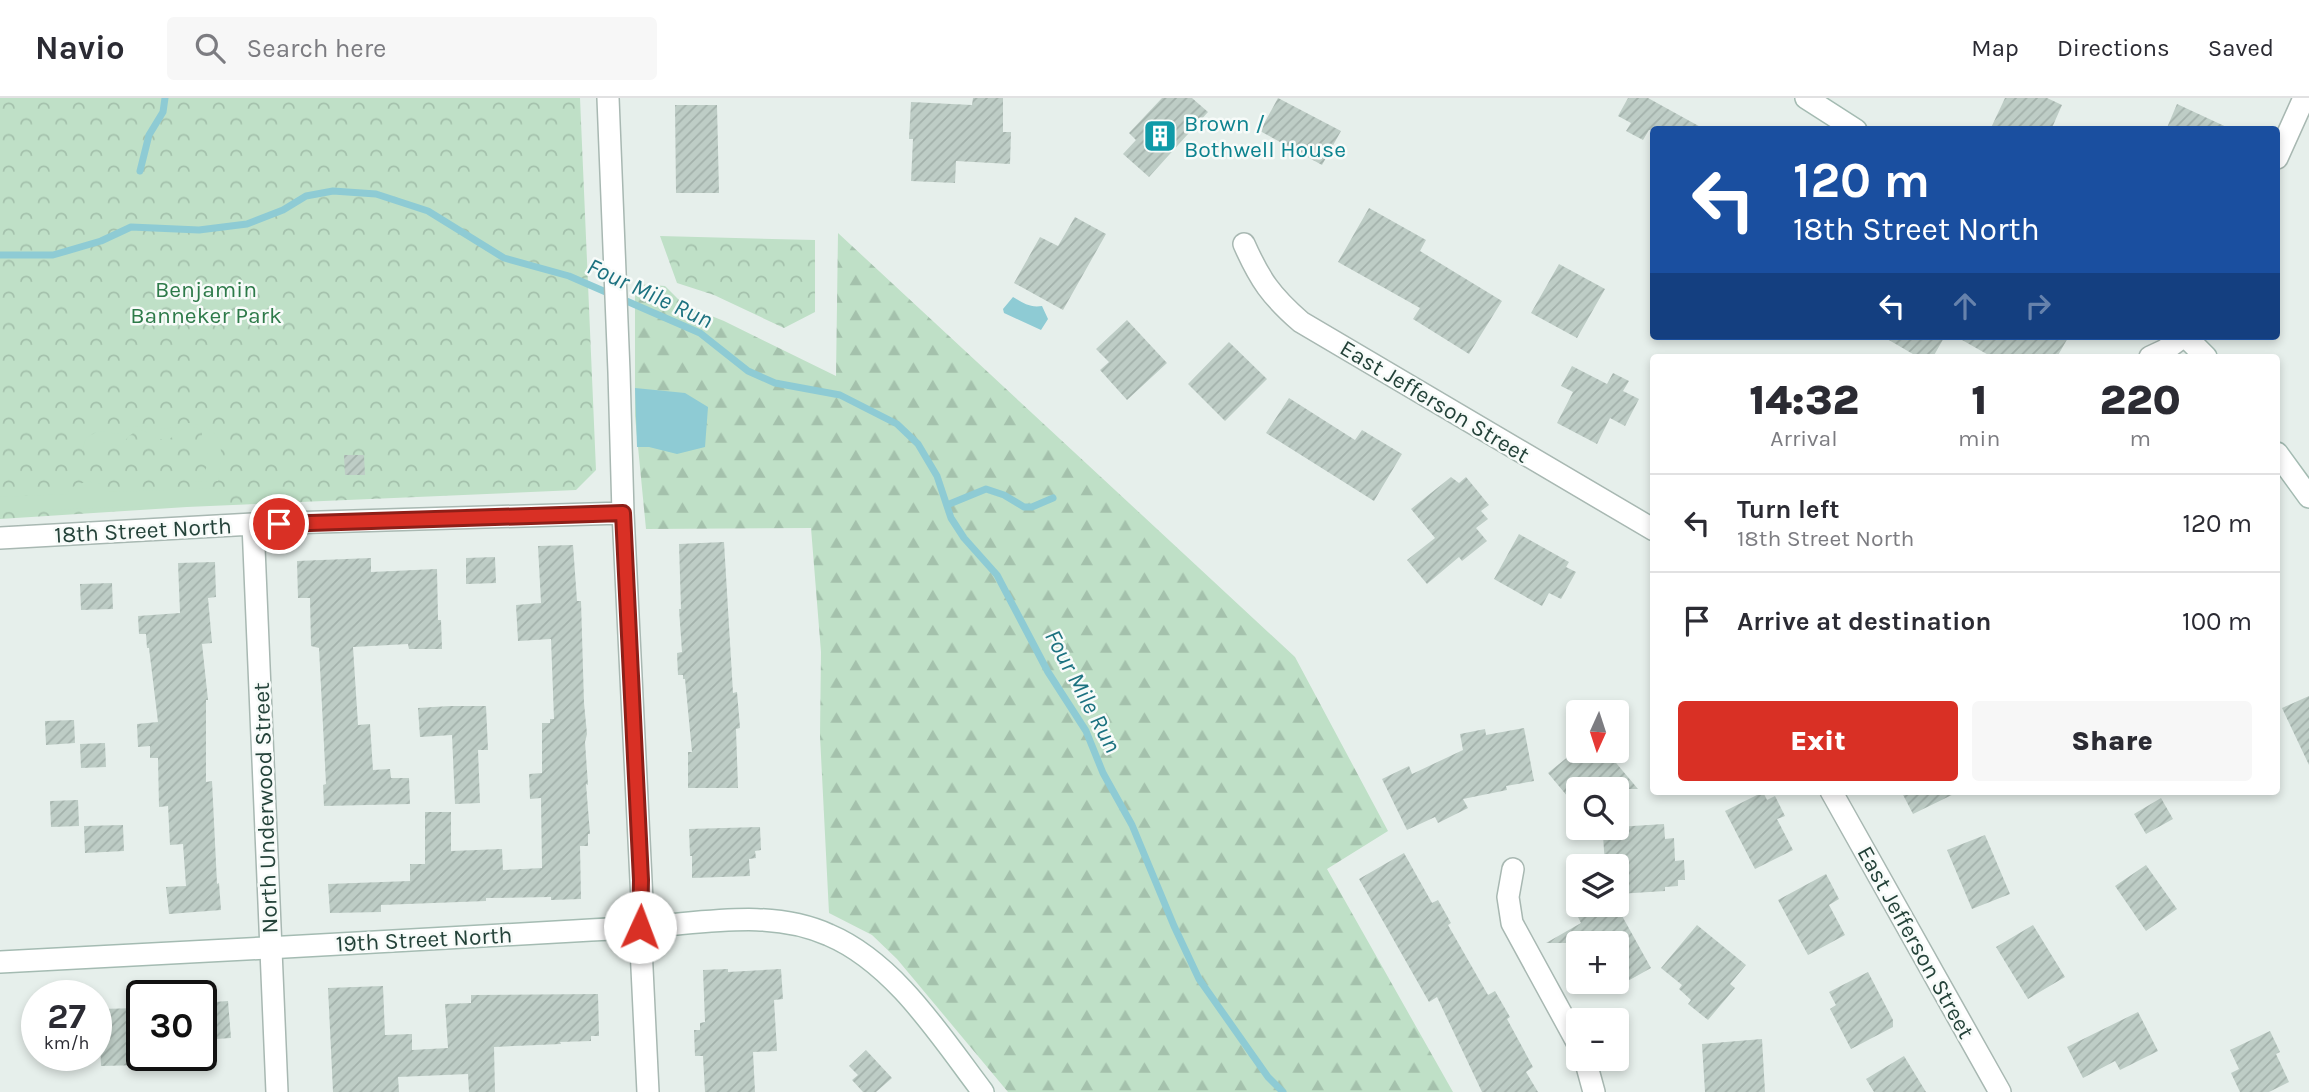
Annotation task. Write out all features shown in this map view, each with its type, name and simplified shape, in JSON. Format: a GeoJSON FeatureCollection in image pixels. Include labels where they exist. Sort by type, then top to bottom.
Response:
{"type":"FeatureCollection","features":[{"type":"Feature","properties":{"kind":"street"},"geometry":{"type":"LineString","coordinates":[[608,98],[648,1092]]}},
{"type":"Feature","properties":{"kind":"street"},"geometry":{"type":"LineString","coordinates":[[1806,98],[1851,126]]}},
{"type":"Feature","properties":{"kind":"street"},"geometry":{"type":"LineString","coordinates":[[2280,151],[2304,98]]}},
{"type":"Feature","properties":{"kind":"street","name":"East Jefferson Street"},"geometry":{"type":"LineString","coordinates":[[1244,244],[1258,275],[1279,303],[1301,322],[1650,528]]}},
{"type":"Feature","properties":{"kind":"street"},"geometry":{"type":"LineString","coordinates":[[2156,354],[2179,340]]}},
{"type":"Feature","properties":{"kind":"street"},"geometry":{"type":"LineString","coordinates":[[2189,340],[2203,354]]}},
{"type":"Feature","properties":{"kind":"street"},"geometry":{"type":"LineString","coordinates":[[2280,457],[2309,497]]}},
{"type":"Feature","properties":{"kind":"street","name":"18th Street North"},"geometry":{"type":"LineString","coordinates":[[0,538],[253,524],[623,513]]}},
{"type":"Feature","properties":{"kind":"street","name":"North Underwood Street"},"geometry":{"type":"LineString","coordinates":[[253,524],[277,1092]]}},
{"type":"Feature","properties":{"kind":"street","name":"East Jefferson Street"},"geometry":{"type":"LineString","coordinates":[[1833,795],[2000,1092]]}},
{"type":"Feature","properties":{"kind":"street"},"geometry":{"type":"LineString","coordinates":[[1513,869],[1508,897],[1512,923],[1566,1022]]}},
{"type":"Feature","properties":{"kind":"street","name":"19th Street North"},"geometry":{"type":"LineString","coordinates":[[0,962],[729,920],[779,921],[818,930],[868,957],[920,1011],[984,1092]]}},
{"type":"Feature","properties":{"kind":"street"},"geometry":{"type":"LineString","coordinates":[[1588,1071],[1594,1092]]}},
{"type":"Feature","properties":{"kind":"green space","name":"Benjamin Banneker Park"},"geometry":{"type":"Polygon","coordinates":[[[0,98],[580,98],[596,470],[576,490],[187,507],[0,519],[0,98]]]}},
{"type":"Feature","properties":{"kind":"green space"},"geometry":{"type":"Polygon","coordinates":[[[838,233],[1295,657],[1388,831],[1327,869],[1453,1092],[1008,1092],[897,959],[872,935],[829,913],[820,736],[821,652],[811,528],[646,529],[635,416],[635,284],[665,286],[684,305],[724,321],[836,376],[838,233]]]}},
{"type":"Feature","properties":{"kind":"green space"},"geometry":{"type":"Polygon","coordinates":[[[660,236],[815,240],[815,312],[784,328],[714,295],[677,283],[660,236]]]}},
{"type":"Feature","properties":{"kind":"green space"},"geometry":{"type":"Polygon","coordinates":[[[187,423],[200,425],[216,435],[221,450],[218,481],[191,482],[204,473],[210,459],[202,449],[202,430],[195,427],[186,427],[168,439],[141,430],[136,431],[121,446],[98,441],[89,444],[82,451],[86,438],[98,431],[119,434],[134,426],[162,429],[187,423]]]}},
{"type":"Feature","properties":{"kind":"green space"},"geometry":{"type":"Polygon","coordinates":[[[87,481],[101,484],[110,492],[223,488],[213,503],[0,512],[0,497],[67,494],[73,487],[87,481]]]}},
{"type":"Feature","properties":{"kind":"water"},"geometry":{"type":"Polygon","coordinates":[[[1013,297],[1030,306],[1042,306],[1048,319],[1041,330],[1004,313],[1003,309],[1013,297]]]}},
{"type":"Feature","properties":{"kind":"water"},"geometry":{"type":"Polygon","coordinates":[[[635,388],[685,393],[708,407],[705,447],[677,454],[637,447],[635,388]]]}},
{"type":"Feature","properties":{"kind":"building"},"geometry":{"type":"Polygon","coordinates":[[[973,98],[1003,98],[1003,132],[1011,132],[1010,164],[956,161],[955,183],[911,181],[911,102],[972,105],[973,98]]]}},
{"type":"Feature","properties":{"kind":"building","name":"Brown / Bothwell House"},"geometry":{"type":"Polygon","coordinates":[[[1162,98],[1192,98],[1208,112],[1149,177],[1123,154],[1136,140],[1129,133],[1162,98]]]}},
{"type":"Feature","properties":{"kind":"building"},"geometry":{"type":"Polygon","coordinates":[[[1278,98],[1341,131],[1322,165],[1260,131],[1278,98]]]}},
{"type":"Feature","properties":{"kind":"building"},"geometry":{"type":"Polygon","coordinates":[[[1628,98],[1648,98],[1699,126],[1650,126],[1643,140],[1626,131],[1631,123],[1618,116],[1628,98]]]}},
{"type":"Feature","properties":{"kind":"building"},"geometry":{"type":"Polygon","coordinates":[[[2005,98],[2047,98],[2062,105],[2053,126],[1992,126],[2005,98]]]}},
{"type":"Feature","properties":{"kind":"building"},"geometry":{"type":"Polygon","coordinates":[[[2177,104],[2224,126],[2168,126],[2177,104]]]}},
{"type":"Feature","properties":{"kind":"building"},"geometry":{"type":"Polygon","coordinates":[[[675,105],[717,105],[719,193],[676,193],[675,105]]]}},
{"type":"Feature","properties":{"kind":"building"},"geometry":{"type":"Polygon","coordinates":[[[1369,208],[1426,240],[1420,251],[1502,301],[1469,354],[1413,319],[1420,308],[1338,262],[1369,208]]]}},
{"type":"Feature","properties":{"kind":"building"},"geometry":{"type":"Polygon","coordinates":[[[1075,217],[1106,234],[1063,310],[1014,283],[1040,237],[1058,246],[1075,217]]]}},
{"type":"Feature","properties":{"kind":"building"},"geometry":{"type":"Polygon","coordinates":[[[1559,264],[1605,289],[1577,338],[1531,313],[1559,264]]]}},
{"type":"Feature","properties":{"kind":"building"},"geometry":{"type":"Polygon","coordinates":[[[1127,320],[1167,363],[1127,400],[1100,370],[1109,362],[1096,349],[1127,320]]]}},
{"type":"Feature","properties":{"kind":"building"},"geometry":{"type":"Polygon","coordinates":[[[1889,340],[1943,340],[1935,354],[1913,354],[1889,340]]]}},
{"type":"Feature","properties":{"kind":"building"},"geometry":{"type":"Polygon","coordinates":[[[1962,340],[2067,340],[2059,354],[1987,354],[1962,340]]]}},
{"type":"Feature","properties":{"kind":"building"},"geometry":{"type":"Polygon","coordinates":[[[1229,342],[1267,379],[1225,421],[1188,384],[1229,342]]]}},
{"type":"Feature","properties":{"kind":"building"},"geometry":{"type":"Polygon","coordinates":[[[1572,366],[1607,384],[1613,373],[1629,381],[1623,391],[1639,399],[1625,426],[1610,418],[1597,444],[1557,423],[1573,392],[1561,386],[1572,366]]]}},
{"type":"Feature","properties":{"kind":"building"},"geometry":{"type":"Polygon","coordinates":[[[1289,398],[1355,440],[1362,430],[1402,454],[1374,501],[1266,433],[1289,398]]]}},
{"type":"Feature","properties":{"kind":"building"},"geometry":{"type":"Polygon","coordinates":[[[344,455],[364,455],[365,475],[345,475],[344,455]]]}},
{"type":"Feature","properties":{"kind":"building"},"geometry":{"type":"Polygon","coordinates":[[[1451,477],[1459,483],[1466,477],[1489,505],[1481,511],[1488,519],[1476,528],[1487,541],[1462,561],[1459,557],[1427,584],[1407,560],[1435,538],[1411,509],[1451,477]]]}},
{"type":"Feature","properties":{"kind":"building"},"geometry":{"type":"Polygon","coordinates":[[[1519,534],[1569,562],[1566,567],[1576,572],[1561,599],[1549,593],[1542,606],[1494,579],[1519,534]]]}},
{"type":"Feature","properties":{"kind":"building"},"geometry":{"type":"Polygon","coordinates":[[[724,542],[733,693],[737,692],[740,728],[736,729],[738,788],[688,788],[688,752],[692,752],[685,679],[683,675],[678,675],[677,653],[682,652],[679,544],[724,542]]]}},
{"type":"Feature","properties":{"kind":"building"},"geometry":{"type":"Polygon","coordinates":[[[573,545],[577,601],[581,601],[590,834],[588,846],[580,846],[581,899],[486,898],[486,901],[381,905],[381,912],[330,913],[328,884],[410,881],[410,864],[425,864],[425,812],[451,812],[451,851],[502,849],[503,870],[542,868],[541,798],[530,799],[529,774],[542,773],[542,723],[550,723],[550,719],[554,719],[551,639],[518,641],[516,605],[541,603],[538,546],[573,545]]]}},
{"type":"Feature","properties":{"kind":"building"},"geometry":{"type":"Polygon","coordinates":[[[495,557],[496,583],[466,584],[466,558],[495,557]]]}},
{"type":"Feature","properties":{"kind":"building"},"geometry":{"type":"Polygon","coordinates":[[[371,558],[371,572],[437,569],[438,620],[441,620],[442,649],[409,649],[408,644],[353,647],[358,725],[370,724],[373,770],[390,769],[391,778],[409,778],[410,804],[324,806],[323,785],[326,784],[319,648],[311,646],[310,598],[298,598],[297,561],[371,558]]]}},
{"type":"Feature","properties":{"kind":"building"},"geometry":{"type":"Polygon","coordinates":[[[215,562],[216,597],[208,598],[212,643],[202,644],[208,700],[206,782],[212,781],[217,884],[219,883],[221,910],[169,914],[166,887],[186,886],[183,844],[170,845],[168,806],[159,807],[158,758],[150,758],[150,746],[138,747],[137,724],[158,722],[149,648],[146,634],[139,634],[138,616],[180,613],[178,563],[215,562]]]}},
{"type":"Feature","properties":{"kind":"building"},"geometry":{"type":"Polygon","coordinates":[[[112,583],[113,609],[81,610],[80,584],[112,583]]]}},
{"type":"Feature","properties":{"kind":"building"},"geometry":{"type":"Polygon","coordinates":[[[2309,696],[2309,765],[2282,708],[2309,696]]]}},
{"type":"Feature","properties":{"kind":"building"},"geometry":{"type":"Polygon","coordinates":[[[486,706],[488,750],[478,750],[480,803],[455,804],[452,735],[420,737],[418,708],[486,706]]]}},
{"type":"Feature","properties":{"kind":"building"},"geometry":{"type":"Polygon","coordinates":[[[74,720],[75,743],[46,745],[45,721],[74,720]]]}},
{"type":"Feature","properties":{"kind":"building"},"geometry":{"type":"Polygon","coordinates":[[[1524,728],[1534,781],[1463,799],[1468,808],[1438,823],[1435,817],[1407,830],[1382,779],[1409,766],[1412,774],[1463,750],[1460,734],[1485,729],[1486,735],[1524,728]]]}},
{"type":"Feature","properties":{"kind":"building"},"geometry":{"type":"Polygon","coordinates":[[[105,743],[106,767],[81,768],[80,744],[105,743]]]}},
{"type":"Feature","properties":{"kind":"building"},"geometry":{"type":"Polygon","coordinates":[[[1566,758],[1566,763],[1616,763],[1628,777],[1566,777],[1566,795],[1548,773],[1566,758]]]}},
{"type":"Feature","properties":{"kind":"building"},"geometry":{"type":"Polygon","coordinates":[[[1629,778],[1638,789],[1629,789],[1629,778]]]}},
{"type":"Feature","properties":{"kind":"building"},"geometry":{"type":"Polygon","coordinates":[[[1757,795],[1764,795],[1767,800],[1775,796],[1785,816],[1777,819],[1793,850],[1755,869],[1725,811],[1757,795]]]}},
{"type":"Feature","properties":{"kind":"building"},"geometry":{"type":"Polygon","coordinates":[[[1903,795],[1952,795],[1913,814],[1903,795]]]}},
{"type":"Feature","properties":{"kind":"building"},"geometry":{"type":"Polygon","coordinates":[[[2161,798],[2173,819],[2146,834],[2134,814],[2161,798]]]}},
{"type":"Feature","properties":{"kind":"building"},"geometry":{"type":"Polygon","coordinates":[[[78,800],[79,826],[51,827],[50,801],[78,800]]]}},
{"type":"Feature","properties":{"kind":"building"},"geometry":{"type":"Polygon","coordinates":[[[1664,824],[1665,839],[1674,838],[1675,861],[1684,860],[1685,880],[1678,880],[1678,886],[1665,887],[1665,891],[1629,893],[1629,854],[1604,854],[1603,840],[1629,840],[1629,826],[1664,824]]]}},
{"type":"Feature","properties":{"kind":"building"},"geometry":{"type":"Polygon","coordinates":[[[123,825],[124,851],[85,853],[84,826],[123,825]]]}},
{"type":"Feature","properties":{"kind":"building"},"geometry":{"type":"Polygon","coordinates":[[[760,827],[761,850],[755,851],[756,858],[749,859],[750,876],[692,878],[689,829],[760,827]]]}},
{"type":"Feature","properties":{"kind":"building"},"geometry":{"type":"Polygon","coordinates":[[[1985,835],[2010,894],[1972,909],[1947,850],[1985,835]]]}},
{"type":"Feature","properties":{"kind":"building"},"geometry":{"type":"Polygon","coordinates":[[[1404,853],[1432,903],[1438,900],[1451,923],[1448,925],[1488,995],[1495,991],[1510,1017],[1507,1019],[1533,1067],[1526,1072],[1538,1092],[1482,1092],[1437,997],[1429,1002],[1359,879],[1404,853]]]}},
{"type":"Feature","properties":{"kind":"building"},"geometry":{"type":"Polygon","coordinates":[[[2146,865],[2177,909],[2146,931],[2115,886],[2146,865]]]}},
{"type":"Feature","properties":{"kind":"building"},"geometry":{"type":"Polygon","coordinates":[[[1826,874],[1839,899],[1829,905],[1845,935],[1808,955],[1778,900],[1826,874]]]}},
{"type":"Feature","properties":{"kind":"building"},"geometry":{"type":"Polygon","coordinates":[[[1578,917],[1623,917],[1651,968],[1629,980],[1629,931],[1567,931],[1581,923],[1578,917]]]}},
{"type":"Feature","properties":{"kind":"building"},"geometry":{"type":"Polygon","coordinates":[[[1697,925],[1746,965],[1730,984],[1735,988],[1708,1020],[1688,1004],[1691,1000],[1679,989],[1682,985],[1661,968],[1697,925]]]}},
{"type":"Feature","properties":{"kind":"building"},"geometry":{"type":"Polygon","coordinates":[[[2033,925],[2065,977],[2028,999],[1996,947],[2033,925]]]}},
{"type":"Feature","properties":{"kind":"building"},"geometry":{"type":"Polygon","coordinates":[[[1566,932],[1566,943],[1546,943],[1566,932]]]}},
{"type":"Feature","properties":{"kind":"building"},"geometry":{"type":"Polygon","coordinates":[[[728,969],[728,972],[781,969],[783,999],[774,1000],[777,1051],[753,1052],[755,1092],[705,1092],[703,1056],[695,1056],[694,1030],[700,1030],[700,1023],[705,1022],[703,970],[728,969]]]}},
{"type":"Feature","properties":{"kind":"building"},"geometry":{"type":"Polygon","coordinates":[[[1868,972],[1893,1020],[1893,1027],[1851,1049],[1830,1009],[1836,1005],[1829,992],[1868,972]]]}},
{"type":"Feature","properties":{"kind":"building"},"geometry":{"type":"Polygon","coordinates":[[[383,986],[385,1035],[412,1034],[412,1050],[448,1048],[445,1004],[471,1003],[471,995],[598,994],[599,1036],[591,1036],[591,1041],[494,1047],[495,1092],[469,1092],[468,1074],[398,1077],[399,1092],[333,1092],[328,988],[383,986]]]}},
{"type":"Feature","properties":{"kind":"building"},"geometry":{"type":"Polygon","coordinates":[[[228,1001],[231,1038],[217,1039],[217,1002],[228,1001]]]}},
{"type":"Feature","properties":{"kind":"building"},"geometry":{"type":"Polygon","coordinates":[[[126,1008],[126,1065],[112,1066],[112,1009],[126,1008]]]}},
{"type":"Feature","properties":{"kind":"building"},"geometry":{"type":"Polygon","coordinates":[[[2138,1012],[2158,1051],[2120,1070],[2115,1061],[2083,1078],[2067,1047],[2138,1012]]]}},
{"type":"Feature","properties":{"kind":"building"},"geometry":{"type":"Polygon","coordinates":[[[2270,1031],[2280,1052],[2276,1054],[2289,1082],[2269,1092],[2240,1092],[2231,1073],[2239,1069],[2230,1050],[2270,1031]]]}},
{"type":"Feature","properties":{"kind":"building"},"geometry":{"type":"Polygon","coordinates":[[[1762,1039],[1765,1092],[1705,1092],[1702,1044],[1762,1039]]]}},
{"type":"Feature","properties":{"kind":"building"},"geometry":{"type":"Polygon","coordinates":[[[866,1050],[892,1078],[876,1092],[863,1092],[852,1080],[858,1075],[849,1066],[866,1050]]]}},
{"type":"Feature","properties":{"kind":"building"},"geometry":{"type":"Polygon","coordinates":[[[1904,1056],[1926,1092],[1874,1092],[1866,1079],[1904,1056]]]}},
{"type":"Feature","properties":{"kind":"waterway"},"geometry":{"type":"LineString","coordinates":[[140,171],[149,135],[163,112],[165,98]]}},
{"type":"Feature","properties":{"kind":"waterway","name":"Four Mile Run"},"geometry":{"type":"LineString","coordinates":[[0,255],[53,255],[101,241],[131,227],[199,230],[247,224],[283,210],[306,196],[333,191],[376,194],[428,211],[504,258],[569,276],[700,333],[748,371],[775,383],[840,395],[897,424],[918,444],[937,476],[951,518],[964,538],[997,575],[1048,672],[1086,731],[1103,773],[1132,825],[1199,979],[1268,1077],[1283,1092]]}},
{"type":"Feature","properties":{"kind":"waterway"},"geometry":{"type":"LineString","coordinates":[[947,505],[986,489],[1004,495],[1024,507],[1032,507],[1053,498]]}},
{"type":"Feature","properties":{"kind":"place","name":"Brown / Bothwell House"},"geometry":{"type":"Point","coordinates":[1160,136]}},
{"type":"Feature","properties":{"kind":"route"},"geometry":{"type":"LineString","coordinates":[[279,524],[623,513],[642,901],[640,927]]}}]}
